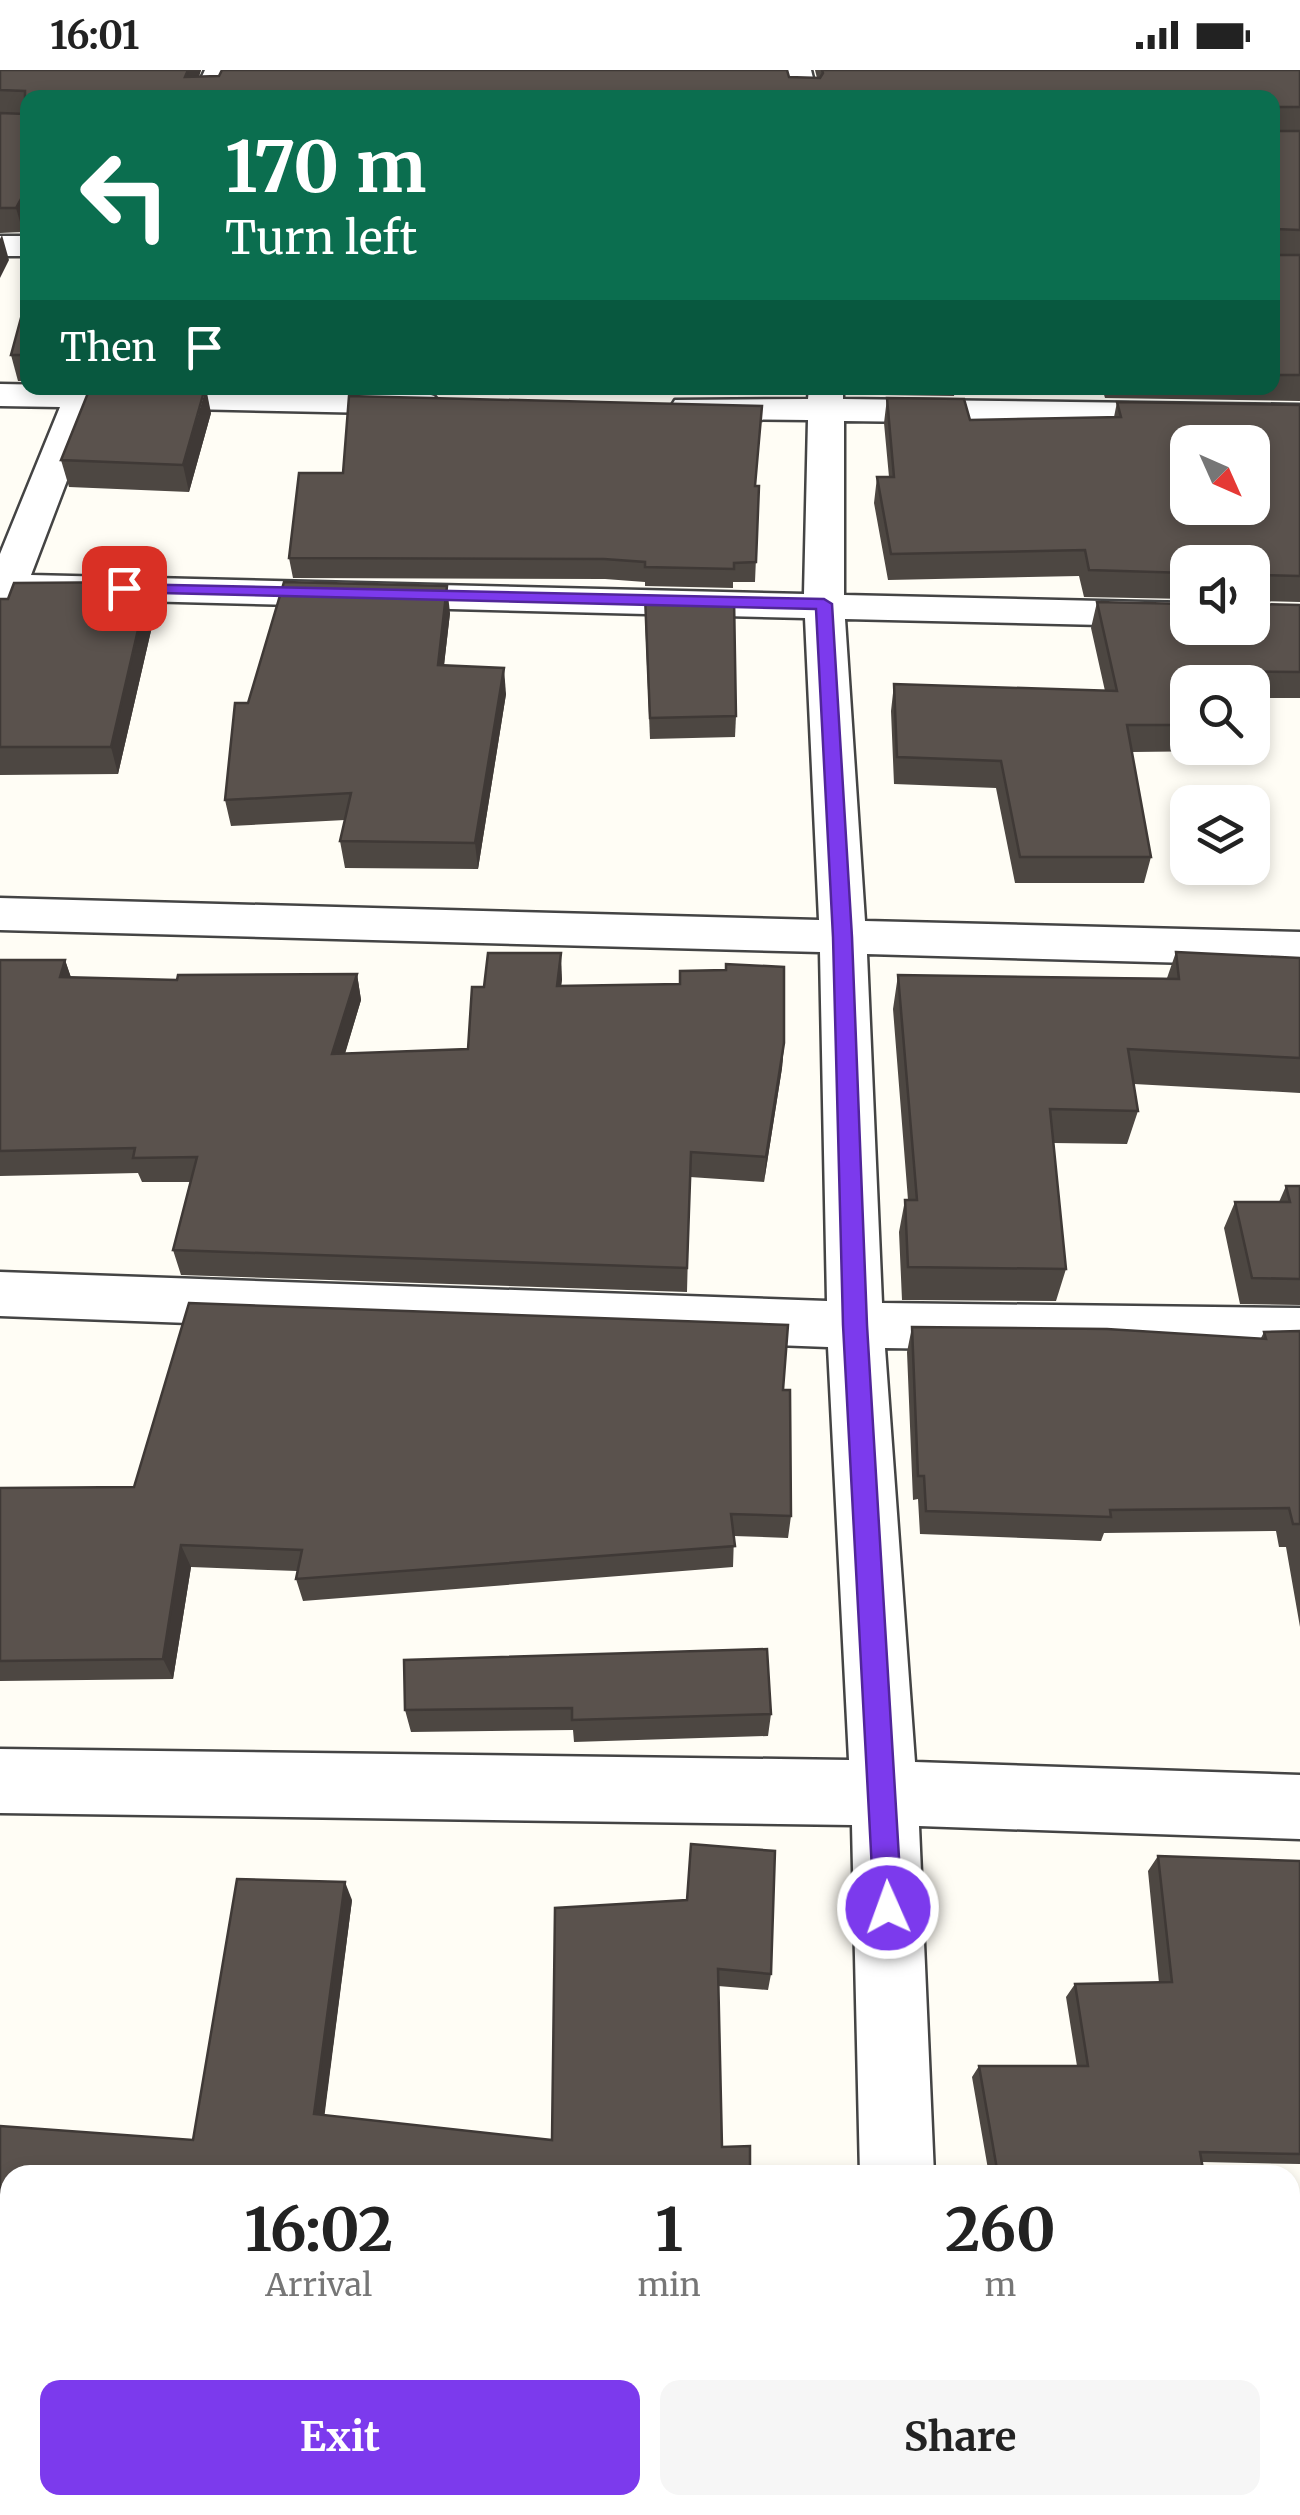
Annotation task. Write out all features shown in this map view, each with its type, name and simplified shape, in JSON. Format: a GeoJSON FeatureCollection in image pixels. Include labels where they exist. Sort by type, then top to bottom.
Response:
{"type":"FeatureCollection","features":[{"type":"Feature","properties":{"kind":"street"},"geometry":{"type":"LineString","coordinates":[[82,395],[2,592],[824,604],[1170,614]]}},
{"type":"Feature","properties":{"kind":"street"},"geometry":{"type":"LineString","coordinates":[[184,395],[454,403]]}},
{"type":"Feature","properties":{"kind":"street"},"geometry":{"type":"LineString","coordinates":[[827,399],[824,604],[843,937],[855,1325],[884,1793],[897,2165]]}},
{"type":"Feature","properties":{"kind":"street"},"geometry":{"type":"LineString","coordinates":[[650,407],[827,399],[1300,416]]}},
{"type":"Feature","properties":{"kind":"street"},"geometry":{"type":"LineString","coordinates":[[0,914],[1300,949]]}},
{"type":"Feature","properties":{"kind":"street"},"geometry":{"type":"LineString","coordinates":[[0,1294],[855,1325],[1300,1331]]}},
{"type":"Feature","properties":{"kind":"street"},"geometry":{"type":"LineString","coordinates":[[0,1781],[884,1793],[1300,1808]]}},
{"type":"Feature","properties":{"kind":"building"},"geometry":{"type":"Polygon","coordinates":[[[0,70],[188,70],[185,77],[219,76],[222,70],[787,70],[789,77],[820,78],[822,70],[1300,70],[1300,107],[1280,107],[1280,90],[0,90],[0,70]]]}},
{"type":"Feature","properties":{"kind":"building"},"geometry":{"type":"Polygon","coordinates":[[[0,113],[20,114],[20,201],[16,208],[0,208],[0,113]]]}},
{"type":"Feature","properties":{"kind":"building"},"geometry":{"type":"Polygon","coordinates":[[[1280,131],[1300,131],[1300,230],[1280,229],[1280,131]]]}},
{"type":"Feature","properties":{"kind":"building"},"geometry":{"type":"Polygon","coordinates":[[[1280,255],[1300,255],[1300,375],[1280,375],[1280,255]]]}},
{"type":"Feature","properties":{"kind":"building"},"geometry":{"type":"Polygon","coordinates":[[[20,322],[20,355],[11,355],[20,322]]]}},
{"type":"Feature","properties":{"kind":"building"},"geometry":{"type":"Polygon","coordinates":[[[87,395],[203,395],[183,465],[61,460],[87,395]]]}},
{"type":"Feature","properties":{"kind":"building"},"geometry":{"type":"Polygon","coordinates":[[[349,396],[762,406],[755,486],[759,486],[756,562],[734,563],[734,569],[645,567],[645,562],[604,559],[289,558],[299,473],[343,473],[349,396]]]}},
{"type":"Feature","properties":{"kind":"building"},"geometry":{"type":"Polygon","coordinates":[[[887,398],[964,399],[970,420],[1121,417],[1117,402],[1300,405],[1300,576],[1270,575],[1270,545],[1170,545],[1170,572],[1089,570],[1085,550],[891,554],[877,477],[894,477],[887,398]]]}},
{"type":"Feature","properties":{"kind":"building"},"geometry":{"type":"Polygon","coordinates":[[[149,582],[111,747],[0,747],[0,599],[8,599],[14,583],[149,582]]]}},
{"type":"Feature","properties":{"kind":"building"},"geometry":{"type":"Polygon","coordinates":[[[284,582],[447,586],[438,665],[504,668],[475,843],[340,841],[351,793],[225,800],[235,703],[248,703],[284,582]]]}},
{"type":"Feature","properties":{"kind":"building"},"geometry":{"type":"Polygon","coordinates":[[[645,596],[734,598],[736,716],[650,718],[645,596]]]}},
{"type":"Feature","properties":{"kind":"building"},"geometry":{"type":"Polygon","coordinates":[[[1097,602],[1170,604],[1170,645],[1270,645],[1270,604],[1300,605],[1300,672],[1270,672],[1270,665],[1170,665],[1170,725],[1127,725],[1151,857],[1020,857],[1001,761],[897,757],[894,684],[1117,691],[1097,602]]]}},
{"type":"Feature","properties":{"kind":"building"},"geometry":{"type":"Polygon","coordinates":[[[1176,952],[1300,958],[1300,1058],[1128,1049],[1138,1111],[1050,1109],[1066,1269],[908,1267],[905,1200],[917,1200],[898,975],[1179,979],[1176,952]]]}},
{"type":"Feature","properties":{"kind":"building"},"geometry":{"type":"Polygon","coordinates":[[[488,953],[561,953],[557,986],[680,984],[680,971],[726,970],[726,964],[784,967],[784,1043],[766,1157],[691,1152],[687,1268],[173,1250],[197,1157],[133,1158],[135,1148],[0,1151],[0,960],[65,960],[60,977],[177,980],[178,975],[357,974],[332,1054],[468,1049],[472,987],[484,987],[488,953]]]}},
{"type":"Feature","properties":{"kind":"building"},"geometry":{"type":"Polygon","coordinates":[[[1286,1186],[1300,1186],[1300,1279],[1252,1278],[1235,1202],[1290,1202],[1286,1186]]]}},
{"type":"Feature","properties":{"kind":"building"},"geometry":{"type":"Polygon","coordinates":[[[189,1303],[788,1325],[783,1390],[790,1390],[791,1516],[731,1514],[735,1546],[296,1579],[302,1550],[181,1545],[163,1659],[0,1661],[0,1488],[134,1487],[189,1303]]]}},
{"type":"Feature","properties":{"kind":"building"},"geometry":{"type":"Polygon","coordinates":[[[912,1327],[1107,1329],[1266,1339],[1264,1332],[1300,1331],[1300,1524],[1293,1524],[1289,1508],[1110,1510],[1111,1517],[926,1511],[924,1476],[918,1476],[912,1327]]]}},
{"type":"Feature","properties":{"kind":"building"},"geometry":{"type":"Polygon","coordinates":[[[767,1649],[771,1714],[572,1720],[572,1708],[405,1710],[404,1660],[767,1649]]]}},
{"type":"Feature","properties":{"kind":"building"},"geometry":{"type":"Polygon","coordinates":[[[691,1844],[775,1851],[771,1974],[718,1969],[722,2147],[750,2146],[750,2165],[0,2165],[0,2126],[193,2140],[237,1879],[345,1882],[314,2114],[552,2140],[555,1908],[687,1900],[691,1844]]]}},
{"type":"Feature","properties":{"kind":"building"},"geometry":{"type":"Polygon","coordinates":[[[1158,1856],[1300,1861],[1300,2154],[1200,2152],[1202,2165],[996,2165],[979,2066],[1088,2066],[1075,1984],[1172,1982],[1158,1856]]]}},
{"type":"Feature","properties":{"kind":"route"},"geometry":{"type":"LineString","coordinates":[[124,588],[824,604],[843,937],[855,1325],[888,1908]]}}]}
